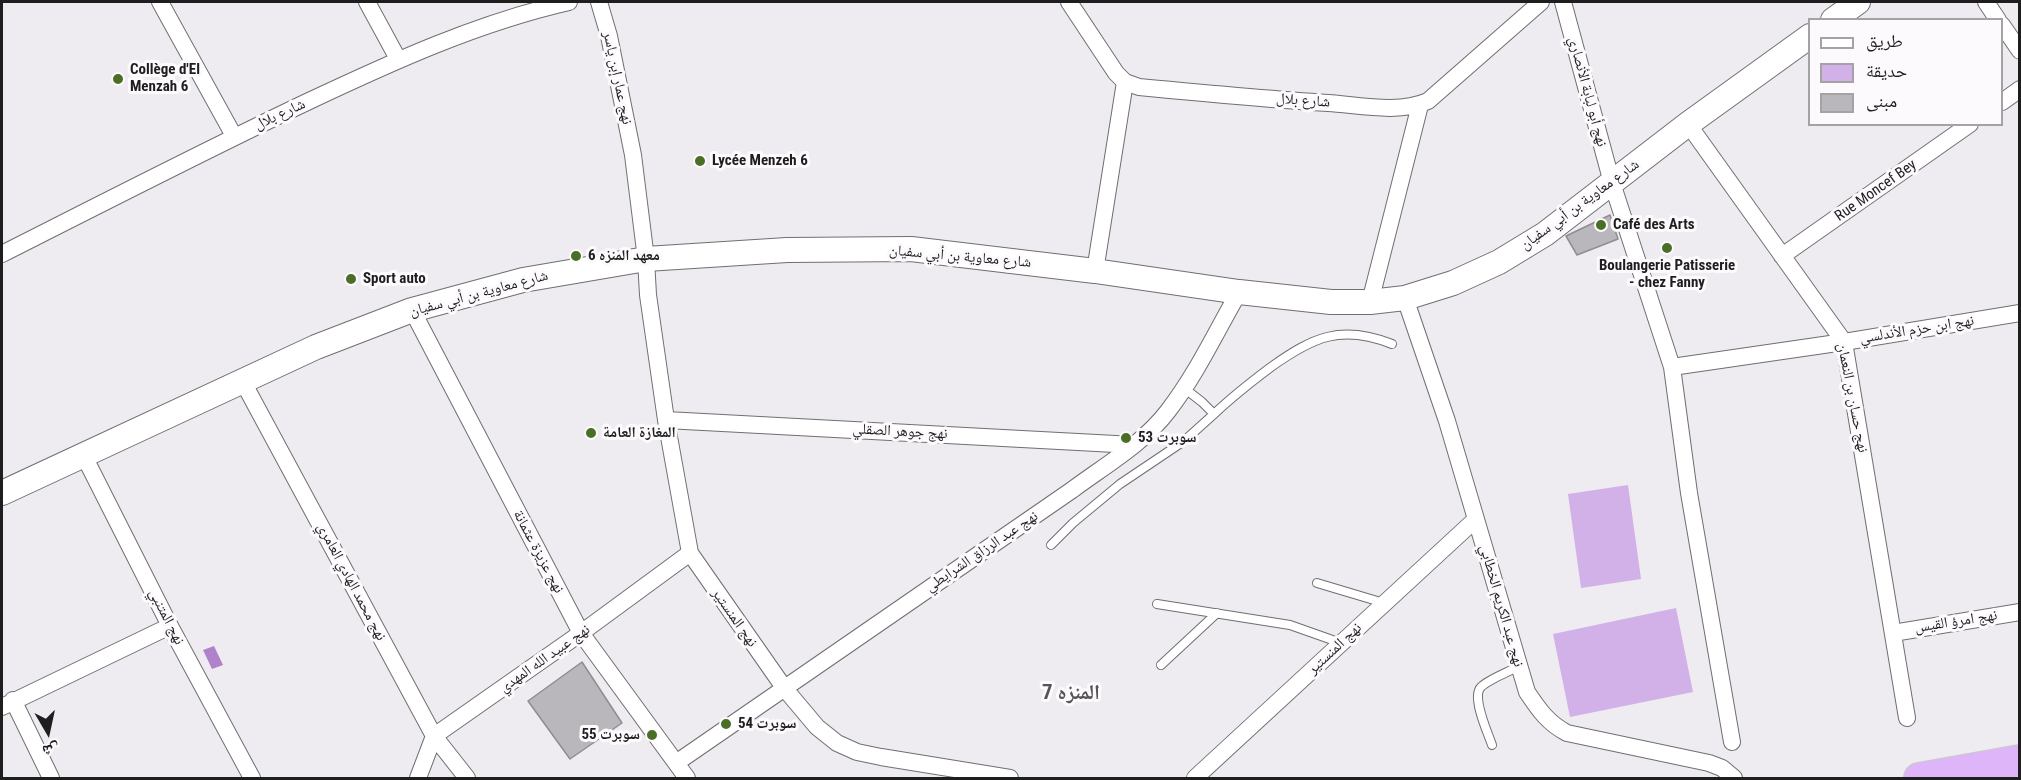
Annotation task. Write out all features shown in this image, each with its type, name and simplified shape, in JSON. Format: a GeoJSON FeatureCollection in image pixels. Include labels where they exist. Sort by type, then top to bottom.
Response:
{"type":"FeatureCollection","features":[{"type":"Feature","properties":{"kind":"highway"},"geometry":{"type":"LineString","coordinates":[[1919,778],[2019,760]]}},
{"type":"Feature","properties":{"kind":"main road"},"geometry":{"type":"LineString","coordinates":[[1836,18],[1858,2]]}},
{"type":"Feature","properties":{"kind":"main road","name":"شارع معاوية بن أبي سفيان"},"geometry":{"type":"LineString","coordinates":[[2,493],[316,347],[412,310],[523,280],[646,259],[787,250],[911,249],[1331,302],[1370,302],[1405,298],[1453,283],[1499,262],[1545,234],[1688,124],[1808,37]]}},
{"type":"Feature","properties":{"kind":"street"},"geometry":{"type":"LineString","coordinates":[[160,2],[234,136]]}},
{"type":"Feature","properties":{"kind":"street"},"geometry":{"type":"LineString","coordinates":[[367,2],[398,59]]}},
{"type":"Feature","properties":{"kind":"street","name":"شارع بلال"},"geometry":{"type":"LineString","coordinates":[[2,254],[234,136],[398,59],[508,18],[569,2]]}},
{"type":"Feature","properties":{"kind":"street","name":"نهج عمار إبن ياسر"},"geometry":{"type":"LineString","coordinates":[[599,2],[609,36],[633,155],[646,259]]}},
{"type":"Feature","properties":{"kind":"street"},"geometry":{"type":"LineString","coordinates":[[1069,2],[1116,73],[1125,82],[1095,271]]}},
{"type":"Feature","properties":{"kind":"street"},"geometry":{"type":"LineString","coordinates":[[1370,302],[1420,105],[1428,101],[1541,2]]}},
{"type":"Feature","properties":{"kind":"street","name":"نهج أبو لبابة الأنصاري"},"geometry":{"type":"LineString","coordinates":[[1563,2],[1612,183],[1672,367],[1689,493],[1732,742]]}},
{"type":"Feature","properties":{"kind":"street"},"geometry":{"type":"LineString","coordinates":[[1986,2],[1997,18]]}},
{"type":"Feature","properties":{"kind":"street"},"geometry":{"type":"LineString","coordinates":[[2003,28],[2019,51]]}},
{"type":"Feature","properties":{"kind":"street","name":"شارع بلال"},"geometry":{"type":"LineString","coordinates":[[1125,82],[1139,87],[1265,99],[1398,108],[1420,105]]}},
{"type":"Feature","properties":{"kind":"street"},"geometry":{"type":"LineString","coordinates":[[2003,101],[2019,89]]}},
{"type":"Feature","properties":{"kind":"street","name":"نهج حسان بن النعمان"},"geometry":{"type":"LineString","coordinates":[[1688,124],[1844,342],[1907,718]]}},
{"type":"Feature","properties":{"kind":"street","name":"Rue Moncef Bey"},"geometry":{"type":"LineString","coordinates":[[1782,256],[1967,126]]}},
{"type":"Feature","properties":{"kind":"street","name":"نهج المنستير"},"geometry":{"type":"LineString","coordinates":[[646,259],[648,295],[666,420],[690,554],[784,689],[817,727],[837,742],[857,752],[1010,778]]}},
{"type":"Feature","properties":{"kind":"street","name":"نهج عبد الرزاق الشرايطي"},"geometry":{"type":"LineString","coordinates":[[676,763],[1134,445],[1167,413],[1184,388],[1239,292]]}},
{"type":"Feature","properties":{"kind":"street","name":"نهج عبد الكريم الخطابي"},"geometry":{"type":"LineString","coordinates":[[1405,298],[1447,421],[1527,692],[1543,716],[1553,726],[1567,733],[1709,763],[1722,768],[1734,778]]}},
{"type":"Feature","properties":{"kind":"street","name":"نهج عزيزة عثمانة"},"geometry":{"type":"LineString","coordinates":[[412,310],[581,633],[687,778]]}},
{"type":"Feature","properties":{"kind":"street","name":"نهج ابن حزم الأندلسي"},"geometry":{"type":"LineString","coordinates":[[1672,367],[2019,313]]}},
{"type":"Feature","properties":{"kind":"street","name":"نهج محمد الهادي العامري"},"geometry":{"type":"LineString","coordinates":[[243,380],[434,736],[467,778]]}},
{"type":"Feature","properties":{"kind":"street","name":"نهج جوهر الصقلي"},"geometry":{"type":"LineString","coordinates":[[666,420],[1134,445]]}},
{"type":"Feature","properties":{"kind":"street","name":"نهج المتنبي"},"geometry":{"type":"LineString","coordinates":[[83,454],[170,626],[252,778]]}},
{"type":"Feature","properties":{"kind":"street","name":"نهج المنستير"},"geometry":{"type":"LineString","coordinates":[[1195,778],[1476,519]]}},
{"type":"Feature","properties":{"kind":"street","name":"نهج عبيد الله المهدي"},"geometry":{"type":"LineString","coordinates":[[434,736],[690,554]]}},
{"type":"Feature","properties":{"kind":"street","name":"نهج امرؤ القيس"},"geometry":{"type":"LineString","coordinates":[[1893,633],[2019,612]]}},
{"type":"Feature","properties":{"kind":"street"},"geometry":{"type":"LineString","coordinates":[[51,778],[7,704],[170,626]]}},
{"type":"Feature","properties":{"kind":"street"},"geometry":{"type":"LineString","coordinates":[[418,778],[434,736]]}},
{"type":"Feature","properties":{"kind":"lane"},"geometry":{"type":"LineString","coordinates":[[1051,545],[1073,523],[1120,484],[1184,441],[1235,394],[1305,344],[1330,337],[1361,334],[1392,344]]}},
{"type":"Feature","properties":{"kind":"lane"},"geometry":{"type":"LineString","coordinates":[[1184,388],[1214,414]]}},
{"type":"Feature","properties":{"kind":"lane"},"geometry":{"type":"LineString","coordinates":[[1317,584],[1384,603]]}},
{"type":"Feature","properties":{"kind":"lane"},"geometry":{"type":"LineString","coordinates":[[1157,604],[1290,625],[1341,643]]}},
{"type":"Feature","properties":{"kind":"lane"},"geometry":{"type":"LineString","coordinates":[[1161,665],[1217,613]]}},
{"type":"Feature","properties":{"kind":"lane"},"geometry":{"type":"LineString","coordinates":[[1492,745],[1478,703],[1478,694],[1481,687],[1519,666]]}},
{"type":"Feature","properties":{"kind":"green space"},"geometry":{"type":"Polygon","coordinates":[[[1628,485],[1641,579],[1581,588],[1568,494],[1628,485]]]}},
{"type":"Feature","properties":{"kind":"green space"},"geometry":{"type":"Polygon","coordinates":[[[1676,608],[1693,692],[1570,717],[1553,634],[1676,608]]]}},
{"type":"Feature","properties":{"kind":"shaded area"},"geometry":{"type":"Polygon","coordinates":[[[214,646],[223,665],[212,669],[203,650],[214,646]]]}},
{"type":"Feature","properties":{"kind":"building","name":"Café des Arts"},"geometry":{"type":"Polygon","coordinates":[[[1610,215],[1618,239],[1577,255],[1566,236],[1610,215]]]}},
{"type":"Feature","properties":{"kind":"building"},"geometry":{"type":"Polygon","coordinates":[[[582,662],[622,723],[570,759],[528,701],[582,662]]]}},
{"type":"Feature","properties":{"kind":"place","name":"Collège d'El Menzah 6"},"geometry":{"type":"Point","coordinates":[118,79]}},
{"type":"Feature","properties":{"kind":"place","name":"Lycée Menzeh 6"},"geometry":{"type":"Point","coordinates":[700,161]}},
{"type":"Feature","properties":{"kind":"place","name":"Café des Arts"},"geometry":{"type":"Point","coordinates":[1601,225]}},
{"type":"Feature","properties":{"kind":"place","name":"Boulangerie Patisserie - chez Fanny"},"geometry":{"type":"Point","coordinates":[1667,248]}},
{"type":"Feature","properties":{"kind":"place","name":"معهد المنزه 6"},"geometry":{"type":"Point","coordinates":[576,256]}},
{"type":"Feature","properties":{"kind":"place","name":"Sport auto"},"geometry":{"type":"Point","coordinates":[351,279]}},
{"type":"Feature","properties":{"kind":"place","name":"المغازة العامة"},"geometry":{"type":"Point","coordinates":[591,433]}},
{"type":"Feature","properties":{"kind":"place","name":"سوبرت 53"},"geometry":{"type":"Point","coordinates":[1126,438]}},
{"type":"Feature","properties":{"kind":"place","name":"سوبرت 54"},"geometry":{"type":"Point","coordinates":[726,724]}},
{"type":"Feature","properties":{"kind":"place","name":"سوبرت 55"},"geometry":{"type":"Point","coordinates":[652,735]}},
{"type":"Feature","properties":{"kind":"district","name":"المنزه 7"},"geometry":{"type":"Point","coordinates":[1071,694]}}]}
